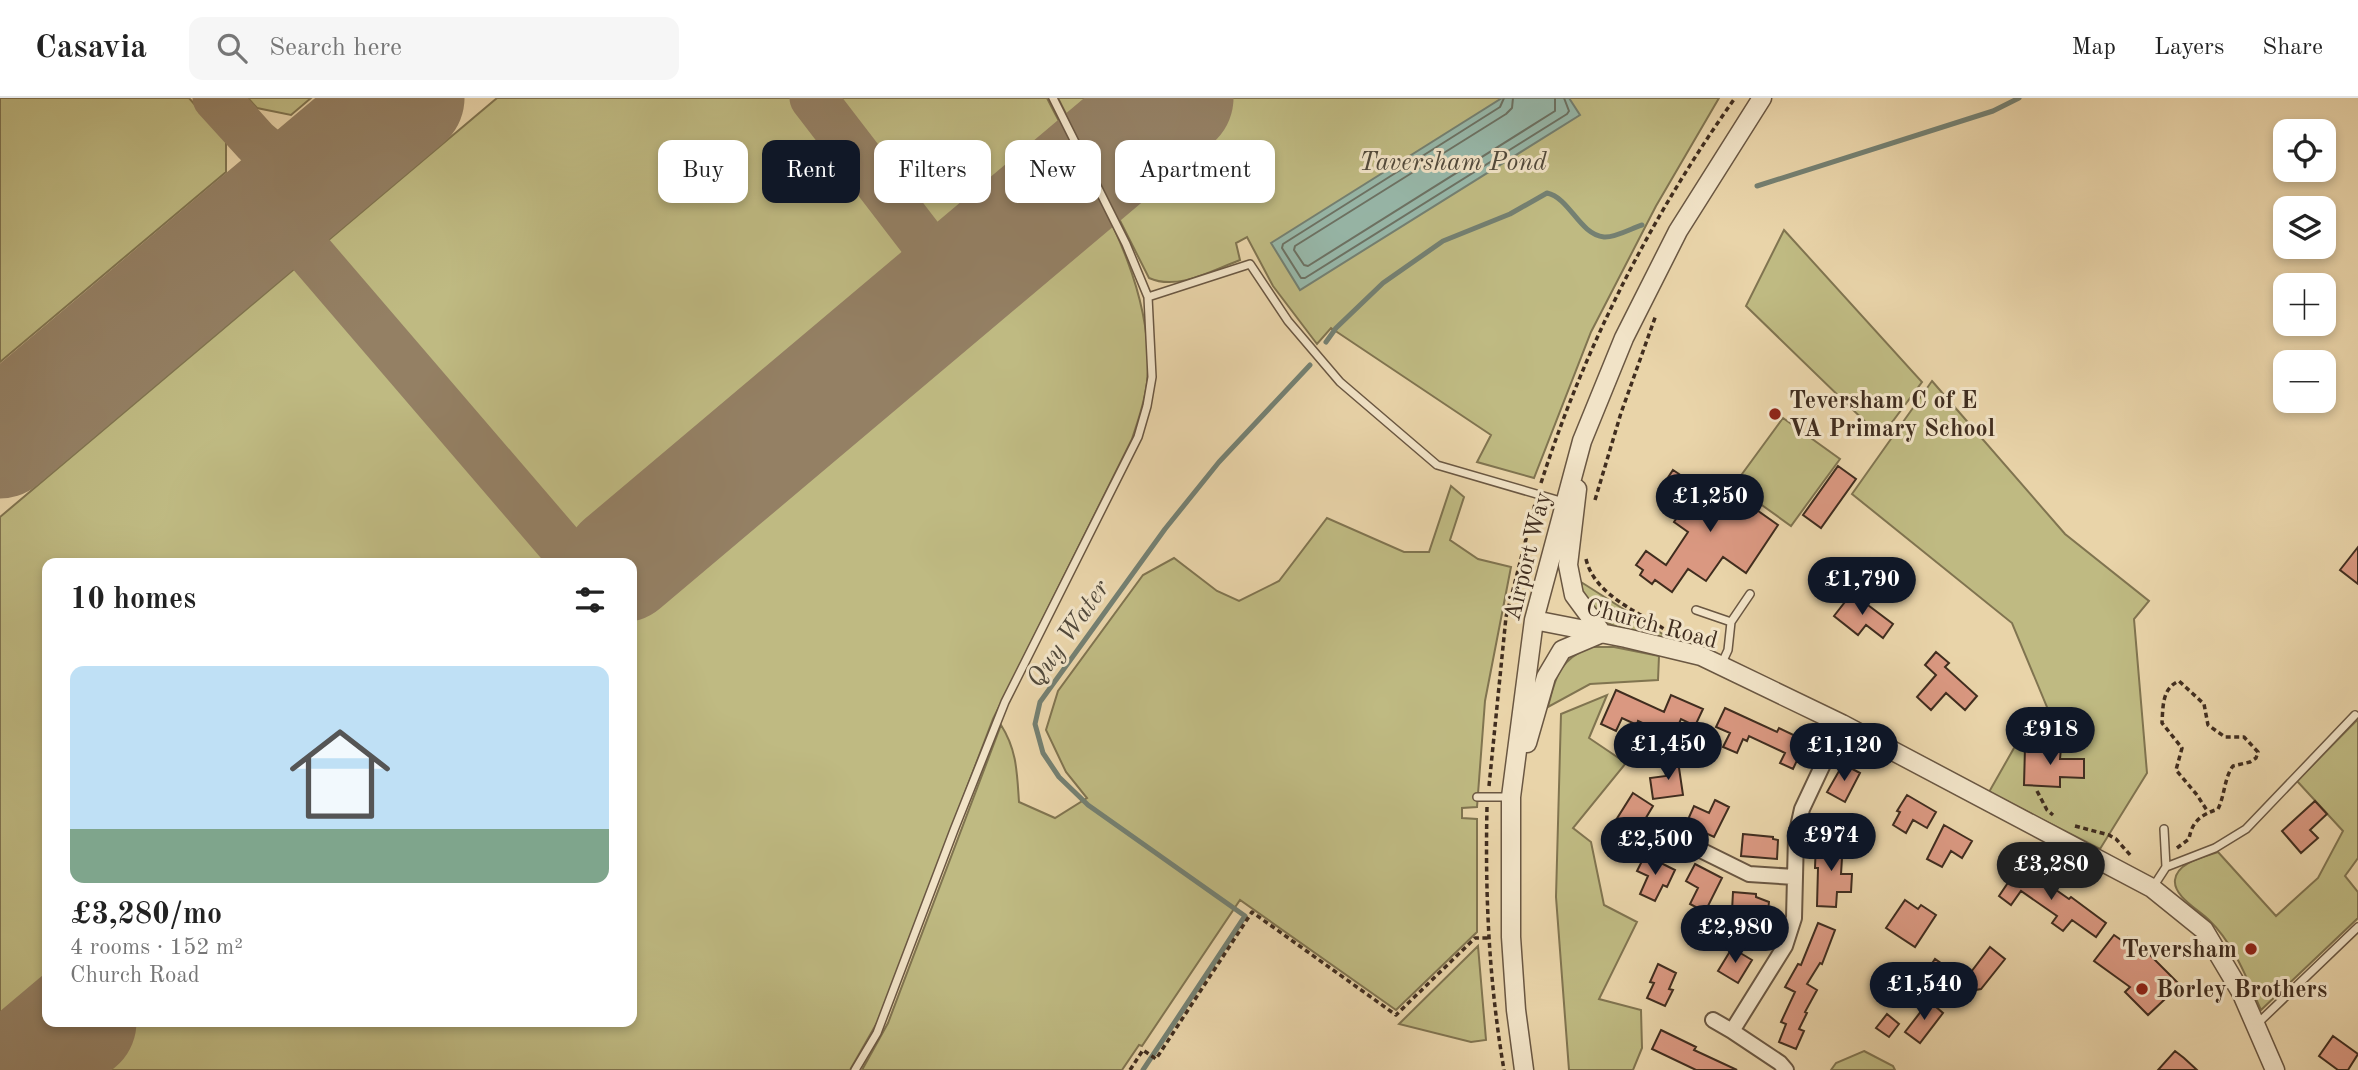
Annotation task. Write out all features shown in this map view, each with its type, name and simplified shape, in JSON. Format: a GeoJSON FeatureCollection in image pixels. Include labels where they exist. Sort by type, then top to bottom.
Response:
{"type":"FeatureCollection","features":[{"type":"Feature","properties":{"kind":"street","name":"Airport Way"},"geometry":{"type":"LineString","coordinates":[[1524,1070],[1516,1010],[1511,937],[1511,797],[1534,621],[1582,441],[1624,338],[1678,231],[1762,98]]}},
{"type":"Feature","properties":{"kind":"street"},"geometry":{"type":"LineString","coordinates":[[1511,797],[1546,677],[1562,650],[1602,633],[1574,595],[1568,565],[1582,441]]}},
{"type":"Feature","properties":{"kind":"street","name":"Church Road"},"geometry":{"type":"LineString","coordinates":[[1534,621],[1602,633],[1701,656],[1842,724],[2152,888],[2204,930],[2242,994],[2275,1070]]}},
{"type":"Feature","properties":{"kind":"street"},"geometry":{"type":"LineString","coordinates":[[1732,1031],[1785,946],[1794,918],[1796,836],[1802,809],[1842,724]]}},
{"type":"Feature","properties":{"kind":"street"},"geometry":{"type":"LineString","coordinates":[[1664,832],[1749,874],[1795,877]]}},
{"type":"Feature","properties":{"kind":"street"},"geometry":{"type":"LineString","coordinates":[[1713,1020],[1780,1063],[1786,1070]]}},
{"type":"Feature","properties":{"kind":"lane"},"geometry":{"type":"LineString","coordinates":[[855,1070],[877,1033],[1005,702],[1138,437],[1147,406],[1152,377],[1148,297],[1126,244],[1054,98]]}},
{"type":"Feature","properties":{"kind":"lane"},"geometry":{"type":"LineString","coordinates":[[1148,297],[1250,264],[1288,321],[1340,382],[1437,465],[1564,502]]}},
{"type":"Feature","properties":{"kind":"lane"},"geometry":{"type":"LineString","coordinates":[[1721,666],[1728,650],[1731,622],[1750,594]]}},
{"type":"Feature","properties":{"kind":"lane"},"geometry":{"type":"LineString","coordinates":[[1696,610],[1731,622]]}},
{"type":"Feature","properties":{"kind":"lane"},"geometry":{"type":"LineString","coordinates":[[2152,888],[2166,867],[2215,848],[2246,829],[2356,715]]}},
{"type":"Feature","properties":{"kind":"lane"},"geometry":{"type":"LineString","coordinates":[[1477,797],[1511,797]]}},
{"type":"Feature","properties":{"kind":"lane"},"geometry":{"type":"LineString","coordinates":[[2164,829],[2166,867]]}},
{"type":"Feature","properties":{"kind":"lane"},"geometry":{"type":"LineString","coordinates":[[2255,1026],[2358,927]]}},
{"type":"Feature","properties":{"kind":"path"},"geometry":{"type":"LineString","coordinates":[[1592,510],[1621,413],[1658,311]]}},
{"type":"Feature","properties":{"kind":"path"},"geometry":{"type":"LineString","coordinates":[[1585,552],[1590,574],[1605,591],[1674,635]]}},
{"type":"Feature","properties":{"kind":"path"},"geometry":{"type":"LineString","coordinates":[[2165,852],[2182,846],[2189,839],[2191,827],[2208,813],[2218,809],[2223,799],[2228,773],[2233,766],[2256,758],[2258,752],[2244,737],[2221,736],[2208,725],[2204,704],[2179,681],[2169,686],[2163,700],[2162,723],[2182,748],[2176,770],[2208,813]]}},
{"type":"Feature","properties":{"kind":"path"},"geometry":{"type":"LineString","coordinates":[[2037,791],[2047,810],[2057,818]]}},
{"type":"Feature","properties":{"kind":"path"},"geometry":{"type":"LineString","coordinates":[[2067,824],[2109,835],[2135,860]]}},
{"type":"Feature","properties":{"kind":"path"},"geometry":{"type":"LineString","coordinates":[[1130,1070],[1143,1050],[1156,1059],[1252,912],[1396,1015],[1475,938],[1488,938]]}},
{"type":"Feature","properties":{"kind":"shaded area"},"geometry":{"type":"Polygon","coordinates":[[[0,98],[189,98],[226,140],[226,172],[0,362],[0,98]]]}},
{"type":"Feature","properties":{"kind":"shaded area"},"geometry":{"type":"Polygon","coordinates":[[[248,98],[311,98],[291,115],[257,108],[248,98]]]}},
{"type":"Feature","properties":{"kind":"shaded area"},"geometry":{"type":"Polygon","coordinates":[[[497,98],[1047,98],[1069,140],[1005,140],[1005,203],[1101,201],[1131,271],[1142,308],[1147,345],[1147,382],[1132,439],[993,719],[878,1021],[850,1070],[0,1070],[0,517],[497,98]]]}},
{"type":"Feature","properties":{"kind":"shaded area"},"geometry":{"type":"Polygon","coordinates":[[[1058,98],[1719,98],[1656,206],[1591,332],[1534,478],[1477,462],[1491,435],[1331,328],[1317,344],[1273,286],[1247,237],[1236,243],[1240,260],[1207,274],[1172,282],[1149,278],[1101,183],[1101,140],[1079,140],[1058,98]]]}},
{"type":"Feature","properties":{"kind":"shaded area"},"geometry":{"type":"Polygon","coordinates":[[[1784,230],[1922,382],[1881,437],[1746,306],[1784,230]]]}},
{"type":"Feature","properties":{"kind":"shaded area"},"geometry":{"type":"Polygon","coordinates":[[[1932,381],[2065,534],[2149,601],[2134,619],[2147,773],[2100,849],[1989,792],[2018,741],[2052,719],[2012,623],[1852,494],[1932,381]]]}},
{"type":"Feature","properties":{"kind":"shaded area"},"geometry":{"type":"Polygon","coordinates":[[[1783,418],[1840,459],[1791,526],[1734,485],[1783,418]]]}},
{"type":"Feature","properties":{"kind":"shaded area"},"geometry":{"type":"Polygon","coordinates":[[[1451,486],[1464,497],[1450,540],[1478,559],[1511,567],[1485,701],[1477,807],[1462,808],[1462,818],[1477,819],[1477,932],[1396,1010],[1240,900],[1142,1046],[1139,1045],[1122,1070],[862,1070],[888,1023],[1001,725],[1013,753],[1019,802],[1055,818],[1087,798],[1066,772],[1046,730],[1058,691],[1143,575],[1174,558],[1217,591],[1239,601],[1279,581],[1327,518],[1404,552],[1429,552],[1451,486]]]}},
{"type":"Feature","properties":{"kind":"shaded area"},"geometry":{"type":"Polygon","coordinates":[[[1581,582],[1672,640],[1625,630],[1603,620],[1586,602],[1581,582]]]}},
{"type":"Feature","properties":{"kind":"shaded area"},"geometry":{"type":"Polygon","coordinates":[[[1590,647],[1614,647],[1659,656],[1658,680],[1590,684],[1548,707],[1560,671],[1571,658],[1590,647]]]}},
{"type":"Feature","properties":{"kind":"shaded area"},"geometry":{"type":"Polygon","coordinates":[[[1607,695],[1589,738],[1626,763],[1573,828],[1591,842],[1604,905],[1637,922],[1599,999],[1641,1010],[1642,1048],[1633,1070],[1569,1070],[1556,897],[1561,714],[1607,695]]]}},
{"type":"Feature","properties":{"kind":"shaded area"},"geometry":{"type":"Polygon","coordinates":[[[2358,719],[2358,858],[2345,876],[2358,892],[2358,918],[2261,1010],[2226,940],[2209,920],[2178,892],[2175,886],[2177,874],[2192,861],[2218,852],[2276,916],[2318,878],[2343,831],[2297,781],[2358,719]]]}},
{"type":"Feature","properties":{"kind":"shaded area"},"geometry":{"type":"Polygon","coordinates":[[[1478,946],[1486,1040],[1471,1042],[1399,1024],[1478,946]]]}},
{"type":"Feature","properties":{"kind":"shaded area"},"geometry":{"type":"Polygon","coordinates":[[[1864,1051],[1893,1066],[1895,1070],[1831,1070],[1836,1063],[1864,1051]]]}},
{"type":"Feature","properties":{"kind":"water","name":"Taversham Pond"},"geometry":{"type":"Polygon","coordinates":[[[1502,98],[1569,98],[1580,115],[1300,290],[1271,243],[1502,98]]]}},
{"type":"Feature","properties":{"kind":"building"},"geometry":{"type":"Polygon","coordinates":[[[1838,466],[1856,479],[1821,528],[1803,515],[1838,466]]]}},
{"type":"Feature","properties":{"kind":"building"},"geometry":{"type":"Polygon","coordinates":[[[1673,470],[1715,498],[1726,483],[1747,497],[1744,501],[1778,525],[1746,573],[1723,557],[1706,581],[1688,569],[1672,592],[1655,580],[1652,584],[1640,575],[1643,570],[1636,565],[1646,551],[1666,565],[1688,532],[1674,522],[1688,502],[1663,485],[1673,470]]]}},
{"type":"Feature","properties":{"kind":"building"},"geometry":{"type":"Polygon","coordinates":[[[2358,547],[2358,584],[2340,570],[2358,547]]]}},
{"type":"Feature","properties":{"kind":"building"},"geometry":{"type":"Polygon","coordinates":[[[1852,593],[1893,624],[1883,638],[1866,625],[1858,635],[1834,616],[1852,593]]]}},
{"type":"Feature","properties":{"kind":"building"},"geometry":{"type":"Polygon","coordinates":[[[1936,652],[1949,663],[1945,667],[1977,696],[1965,710],[1946,693],[1931,710],[1917,697],[1936,675],[1925,665],[1936,652]]]}},
{"type":"Feature","properties":{"kind":"building"},"geometry":{"type":"Polygon","coordinates":[[[1616,690],[1664,712],[1671,695],[1703,709],[1695,726],[1681,719],[1673,737],[1638,721],[1637,725],[1622,718],[1616,731],[1601,724],[1616,690]]]}},
{"type":"Feature","properties":{"kind":"building"},"geometry":{"type":"Polygon","coordinates":[[[1725,708],[1777,732],[1779,728],[1806,741],[1793,769],[1780,763],[1785,753],[1749,736],[1747,741],[1743,739],[1737,753],[1723,747],[1730,733],[1716,727],[1725,708]]]}},
{"type":"Feature","properties":{"kind":"building"},"geometry":{"type":"Polygon","coordinates":[[[2025,747],[2061,748],[2060,759],[2084,759],[2084,778],[2060,777],[2060,787],[2024,785],[2025,747]]]}},
{"type":"Feature","properties":{"kind":"building"},"geometry":{"type":"Polygon","coordinates":[[[1678,761],[1683,795],[1653,799],[1650,778],[1666,776],[1664,763],[1678,761]]]}},
{"type":"Feature","properties":{"kind":"building"},"geometry":{"type":"Polygon","coordinates":[[[1843,764],[1860,773],[1845,802],[1827,792],[1843,764]]]}},
{"type":"Feature","properties":{"kind":"building"},"geometry":{"type":"Polygon","coordinates":[[[1633,793],[1653,806],[1632,841],[1611,828],[1633,793]]]}},
{"type":"Feature","properties":{"kind":"building"},"geometry":{"type":"Polygon","coordinates":[[[1907,795],[1936,812],[1927,828],[1913,820],[1906,833],[1893,825],[1900,812],[1897,811],[1907,795]]]}},
{"type":"Feature","properties":{"kind":"building"},"geometry":{"type":"Polygon","coordinates":[[[1715,800],[1729,807],[1714,837],[1686,824],[1694,806],[1709,813],[1715,800]]]}},
{"type":"Feature","properties":{"kind":"building"},"geometry":{"type":"Polygon","coordinates":[[[2315,801],[2327,814],[2310,830],[2318,838],[2301,853],[2282,831],[2315,801]]]}},
{"type":"Feature","properties":{"kind":"building"},"geometry":{"type":"Polygon","coordinates":[[[1944,825],[1972,841],[1962,858],[1951,851],[1942,867],[1927,859],[1944,825]]]}},
{"type":"Feature","properties":{"kind":"building"},"geometry":{"type":"Polygon","coordinates":[[[1743,834],[1773,837],[1778,840],[1777,859],[1741,856],[1743,834]]]}},
{"type":"Feature","properties":{"kind":"building"},"geometry":{"type":"Polygon","coordinates":[[[1816,841],[1843,842],[1841,874],[1852,874],[1851,892],[1837,892],[1836,907],[1817,906],[1816,841]]]}},
{"type":"Feature","properties":{"kind":"building"},"geometry":{"type":"Polygon","coordinates":[[[1645,855],[1675,870],[1667,887],[1663,885],[1655,901],[1640,894],[1648,876],[1637,871],[1645,855]]]}},
{"type":"Feature","properties":{"kind":"building"},"geometry":{"type":"Polygon","coordinates":[[[1695,864],[1722,878],[1705,912],[1690,904],[1698,888],[1686,881],[1695,864]]]}},
{"type":"Feature","properties":{"kind":"building"},"geometry":{"type":"Polygon","coordinates":[[[2020,865],[2106,923],[2096,937],[2072,920],[2063,931],[2052,923],[2057,916],[2021,891],[2011,905],[1999,896],[2020,865]]]}},
{"type":"Feature","properties":{"kind":"building"},"geometry":{"type":"Polygon","coordinates":[[[1733,892],[1756,894],[1756,897],[1769,902],[1766,928],[1747,927],[1748,912],[1732,911],[1733,892]]]}},
{"type":"Feature","properties":{"kind":"building"},"geometry":{"type":"Polygon","coordinates":[[[1905,900],[1918,909],[1921,905],[1936,915],[1915,947],[1886,928],[1905,900]]]}},
{"type":"Feature","properties":{"kind":"building"},"geometry":{"type":"Polygon","coordinates":[[[1818,923],[1835,930],[1822,964],[1820,963],[1807,984],[1817,990],[1805,1012],[1807,1013],[1799,1029],[1804,1031],[1796,1049],[1779,1042],[1786,1024],[1781,1022],[1795,992],[1785,987],[1798,964],[1801,965],[1818,923]]]}},
{"type":"Feature","properties":{"kind":"building"},"geometry":{"type":"Polygon","coordinates":[[[2114,935],[2124,942],[2128,937],[2138,943],[2180,985],[2148,1015],[2125,992],[2130,987],[2094,961],[2114,935]]]}},
{"type":"Feature","properties":{"kind":"building"},"geometry":{"type":"Polygon","coordinates":[[[1990,947],[2005,959],[1981,989],[1931,998],[1943,984],[1926,972],[1935,959],[1965,980],[1990,947]]]}},
{"type":"Feature","properties":{"kind":"building"},"geometry":{"type":"Polygon","coordinates":[[[1732,948],[1752,960],[1738,983],[1718,971],[1732,948]]]}},
{"type":"Feature","properties":{"kind":"building"},"geometry":{"type":"Polygon","coordinates":[[[1658,964],[1676,973],[1669,989],[1673,990],[1665,1006],[1647,998],[1658,964]]]}},
{"type":"Feature","properties":{"kind":"building"},"geometry":{"type":"Polygon","coordinates":[[[1929,1001],[1943,1013],[1920,1043],[1905,1032],[1929,1001]]]}},
{"type":"Feature","properties":{"kind":"building"},"geometry":{"type":"Polygon","coordinates":[[[1887,1014],[1899,1024],[1889,1037],[1876,1028],[1887,1014]]]}},
{"type":"Feature","properties":{"kind":"building"},"geometry":{"type":"Polygon","coordinates":[[[1661,1030],[1696,1047],[1694,1050],[1737,1070],[1696,1070],[1652,1049],[1661,1030]]]}},
{"type":"Feature","properties":{"kind":"building"},"geometry":{"type":"Polygon","coordinates":[[[2333,1036],[2358,1054],[2348,1070],[2338,1070],[2319,1056],[2333,1036]]]}},
{"type":"Feature","properties":{"kind":"building"},"geometry":{"type":"Polygon","coordinates":[[[2175,1051],[2184,1058],[2197,1070],[2158,1070],[2175,1051]]]}},
{"type":"Feature","properties":{"kind":"waterway","name":"Quy Water"},"geometry":{"type":"LineString","coordinates":[[1757,186],[1993,111],[2019,98]]}},
{"type":"Feature","properties":{"kind":"waterway","name":"Quy Water"},"geometry":{"type":"LineString","coordinates":[[1326,342],[1336,328],[1383,283],[1443,241],[1510,214],[1547,193],[1555,196],[1595,234],[1613,236],[1642,225]]}},
{"type":"Feature","properties":{"kind":"waterway","name":"Quy Water"},"geometry":{"type":"LineString","coordinates":[[1143,1070],[1245,916],[1088,805],[1059,777],[1043,753],[1035,724],[1040,702],[1165,529],[1219,462],[1310,365]]}},
{"type":"Feature","properties":{"kind":"taxiway"},"geometry":{"type":"LineString","coordinates":[[216,98],[256,142],[275,158],[301,164],[329,160],[353,144]]}},
{"type":"Feature","properties":{"kind":"taxiway"},"geometry":{"type":"LineString","coordinates":[[813,98],[955,283]]}},
{"type":"Feature","properties":{"kind":"taxiway"},"geometry":{"type":"LineString","coordinates":[[244,235],[263,206],[267,191],[267,172]]}},
{"type":"Feature","properties":{"kind":"taxiway"},"geometry":{"type":"LineString","coordinates":[[273,210],[572,558]]}},
{"type":"Feature","properties":{"kind":"runway"},"geometry":{"type":"LineString","coordinates":[[0,440],[406,98]]}},
{"type":"Feature","properties":{"kind":"runway"},"geometry":{"type":"LineString","coordinates":[[629,558],[1175,98]]}},
{"type":"Feature","properties":{"kind":"runway"},"geometry":{"type":"LineString","coordinates":[[21,1070],[72,1027]]}},
{"type":"Feature","properties":{"kind":"place","name":"Teversham C of E VA Primary School"},"geometry":{"type":"Point","coordinates":[1775,414]}},
{"type":"Feature","properties":{"kind":"place","name":"Teversham"},"geometry":{"type":"Point","coordinates":[2251,949]}},
{"type":"Feature","properties":{"kind":"place","name":"Borley Brothers"},"geometry":{"type":"Point","coordinates":[2142,989]}}]}
